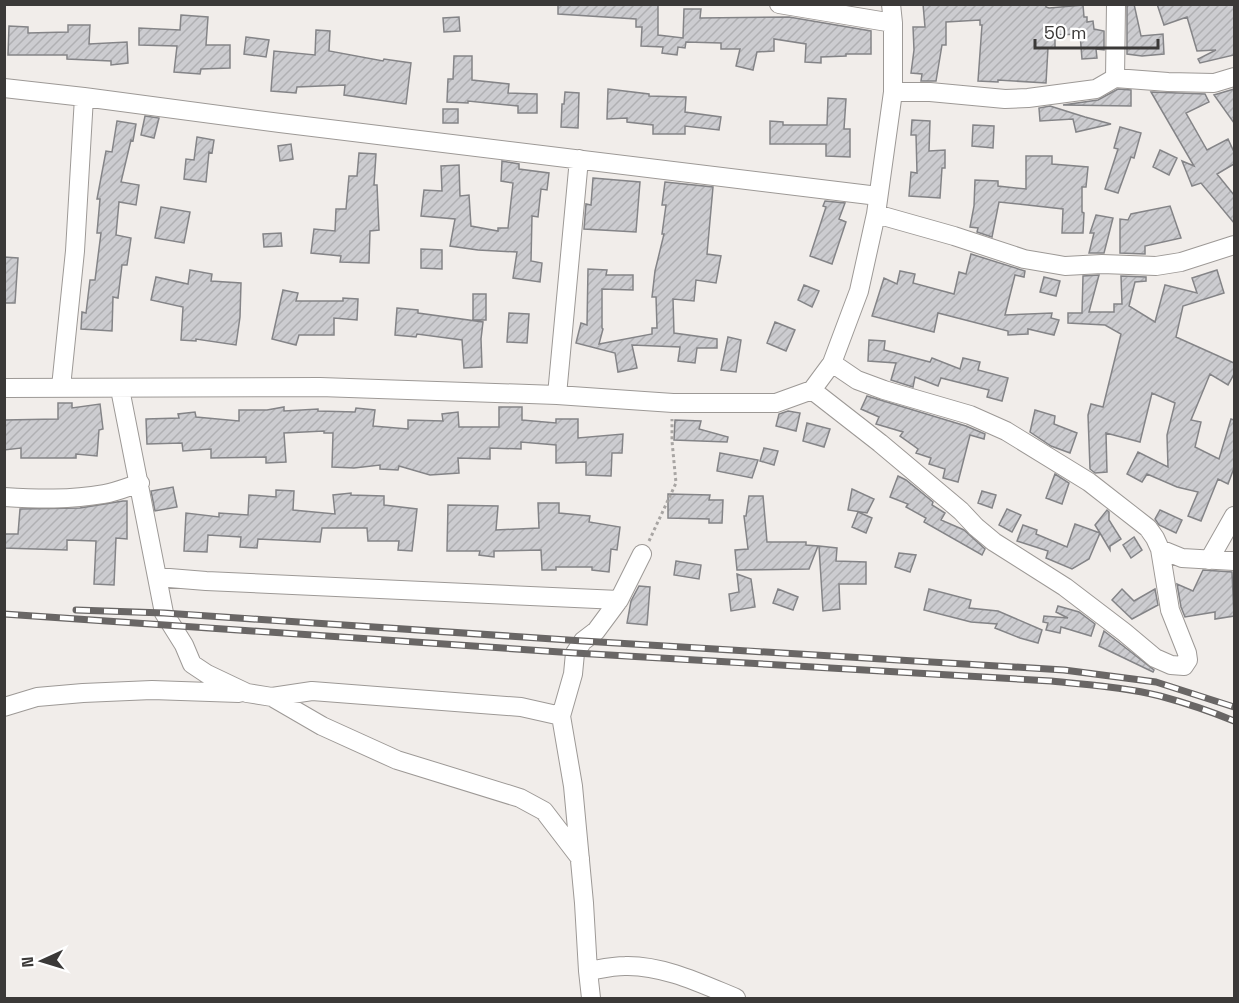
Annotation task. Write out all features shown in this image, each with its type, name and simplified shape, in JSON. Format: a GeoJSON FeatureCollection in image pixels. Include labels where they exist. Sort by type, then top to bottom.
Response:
{"type":"FeatureCollection","features":[{"type":"Feature","properties":{"kind":"street"},"geometry":{"type":"LineString","coordinates":[[4,388],[320,387],[557,395],[673,403],[777,403],[812,390],[832,363],[859,291],[876,214],[892,92],[892,14],[779,4]]}},
{"type":"Feature","properties":{"kind":"street"},"geometry":{"type":"LineString","coordinates":[[1115,78],[1116,4]]}},
{"type":"Feature","properties":{"kind":"street"},"geometry":{"type":"LineString","coordinates":[[892,92],[930,92],[1005,99],[1028,98],[1096,89],[1115,78],[1168,82],[1214,82],[1234,77]]}},
{"type":"Feature","properties":{"kind":"street"},"geometry":{"type":"LineString","coordinates":[[4,88],[878,196]]}},
{"type":"Feature","properties":{"kind":"street"},"geometry":{"type":"LineString","coordinates":[[61,387],[75,251],[84,97]]}},
{"type":"Feature","properties":{"kind":"street"},"geometry":{"type":"LineString","coordinates":[[557,395],[579,159]]}},
{"type":"Feature","properties":{"kind":"street"},"geometry":{"type":"LineString","coordinates":[[876,214],[1024,259],[1065,266],[1102,264],[1156,266],[1181,262],[1234,245]]}},
{"type":"Feature","properties":{"kind":"street"},"geometry":{"type":"LineString","coordinates":[[812,390],[880,443],[994,542],[1065,587],[1155,658],[1171,665],[1184,666],[1188,660],[1187,653],[1170,609],[1162,574],[1160,549],[1148,528],[1089,482],[1006,431],[970,415],[857,380],[832,363]]}},
{"type":"Feature","properties":{"kind":"street"},"geometry":{"type":"LineString","coordinates":[[120,389],[164,613],[184,645],[192,664],[207,674],[247,693]]}},
{"type":"Feature","properties":{"kind":"street"},"geometry":{"type":"LineString","coordinates":[[4,497],[44,500],[76,497],[105,494],[140,483]]}},
{"type":"Feature","properties":{"kind":"street"},"geometry":{"type":"LineString","coordinates":[[1209,560],[1234,516]]}},
{"type":"Feature","properties":{"kind":"street"},"geometry":{"type":"LineString","coordinates":[[1160,549],[1182,558],[1234,561]]}},
{"type":"Feature","properties":{"kind":"street"},"geometry":{"type":"LineString","coordinates":[[591,999],[573,786],[561,716],[573,674],[575,653],[582,641],[596,631],[619,600],[642,554]]}},
{"type":"Feature","properties":{"kind":"street"},"geometry":{"type":"LineString","coordinates":[[157,577],[619,600]]}},
{"type":"Feature","properties":{"kind":"street"},"geometry":{"type":"LineString","coordinates":[[4,707],[37,697],[83,693],[152,690],[247,693],[272,697],[312,691],[521,707],[561,716]]}},
{"type":"Feature","properties":{"kind":"street"},"geometry":{"type":"LineString","coordinates":[[272,697],[322,726],[397,760],[520,798],[544,811],[580,858]]}},
{"type":"Feature","properties":{"kind":"street"},"geometry":{"type":"LineString","coordinates":[[588,971],[626,966],[662,971],[702,984],[736,999]]}},
{"type":"Feature","properties":{"kind":"path"},"geometry":{"type":"LineString","coordinates":[[642,554],[676,483],[672,441],[673,403]]}},
{"type":"Feature","properties":{"kind":"building"},"geometry":{"type":"Polygon","coordinates":[[[558,4],[658,5],[658,35],[683,38],[684,9],[701,9],[700,18],[789,17],[871,31],[871,54],[821,57],[821,63],[805,62],[806,44],[774,39],[774,51],[757,52],[753,70],[736,66],[740,49],[721,49],[721,43],[686,42],[685,48],[678,47],[677,55],[662,53],[663,47],[641,46],[642,27],[636,27],[636,19],[558,14],[558,4]]]}},
{"type":"Feature","properties":{"kind":"building"},"geometry":{"type":"Polygon","coordinates":[[[923,4],[1046,4],[1049,8],[1083,5],[1087,22],[1093,21],[1094,29],[1104,31],[1104,50],[1096,49],[1097,58],[1082,59],[1080,34],[1055,35],[1055,48],[1048,48],[1046,83],[978,81],[982,25],[980,25],[980,20],[946,22],[946,45],[942,45],[936,81],[921,81],[922,74],[911,73],[914,50],[913,27],[925,27],[923,4]]]}},
{"type":"Feature","properties":{"kind":"building"},"geometry":{"type":"Polygon","coordinates":[[[1127,4],[1134,4],[1141,36],[1163,34],[1164,54],[1142,56],[1127,54],[1127,4]]]}},
{"type":"Feature","properties":{"kind":"building"},"geometry":{"type":"Polygon","coordinates":[[[1157,4],[1234,4],[1234,55],[1200,63],[1198,59],[1216,50],[1197,51],[1187,17],[1164,25],[1157,4]]]}},
{"type":"Feature","properties":{"kind":"building"},"geometry":{"type":"Polygon","coordinates":[[[181,15],[208,17],[206,45],[230,45],[230,68],[201,69],[200,74],[174,72],[177,46],[139,45],[139,28],[180,30],[181,15]]]}},
{"type":"Feature","properties":{"kind":"building"},"geometry":{"type":"Polygon","coordinates":[[[459,17],[460,31],[444,32],[443,18],[459,17]]]}},
{"type":"Feature","properties":{"kind":"building"},"geometry":{"type":"Polygon","coordinates":[[[68,25],[90,25],[89,44],[127,42],[128,63],[111,65],[111,61],[67,59],[67,55],[8,55],[9,26],[28,27],[28,33],[68,32],[68,25]]]}},
{"type":"Feature","properties":{"kind":"building"},"geometry":{"type":"Polygon","coordinates":[[[316,30],[330,31],[329,51],[383,61],[384,59],[411,63],[406,104],[344,95],[345,85],[297,87],[296,93],[271,91],[274,51],[315,55],[316,30]]]}},
{"type":"Feature","properties":{"kind":"building"},"geometry":{"type":"Polygon","coordinates":[[[246,37],[269,40],[266,57],[244,54],[246,37]]]}},
{"type":"Feature","properties":{"kind":"building"},"geometry":{"type":"Polygon","coordinates":[[[454,56],[472,56],[472,80],[509,84],[508,93],[537,94],[537,113],[518,113],[518,106],[468,101],[468,103],[447,102],[448,79],[453,79],[454,56]]]}},
{"type":"Feature","properties":{"kind":"building"},"geometry":{"type":"Polygon","coordinates":[[[608,89],[649,94],[649,96],[686,97],[685,112],[721,117],[719,130],[685,126],[685,134],[653,134],[653,125],[627,122],[627,118],[607,119],[608,89]]]}},
{"type":"Feature","properties":{"kind":"building"},"geometry":{"type":"Polygon","coordinates":[[[1118,89],[1131,90],[1131,106],[1063,105],[1098,100],[1118,89]]]}},
{"type":"Feature","properties":{"kind":"building"},"geometry":{"type":"Polygon","coordinates":[[[1234,89],[1234,123],[1214,95],[1234,89]]]}},
{"type":"Feature","properties":{"kind":"building"},"geometry":{"type":"Polygon","coordinates":[[[565,92],[579,93],[578,128],[561,127],[565,92]]]}},
{"type":"Feature","properties":{"kind":"building"},"geometry":{"type":"Polygon","coordinates":[[[1151,92],[1205,94],[1209,102],[1186,113],[1207,150],[1228,139],[1234,152],[1234,164],[1217,174],[1234,195],[1234,223],[1201,183],[1192,186],[1182,161],[1194,166],[1151,92]]]}},
{"type":"Feature","properties":{"kind":"building"},"geometry":{"type":"Polygon","coordinates":[[[828,98],[846,99],[844,129],[850,129],[850,157],[826,156],[826,144],[770,144],[770,121],[783,122],[783,125],[827,125],[828,98]]]}},
{"type":"Feature","properties":{"kind":"building"},"geometry":{"type":"Polygon","coordinates":[[[1050,106],[1111,124],[1076,132],[1073,119],[1040,121],[1039,108],[1050,106]]]}},
{"type":"Feature","properties":{"kind":"building"},"geometry":{"type":"Polygon","coordinates":[[[443,109],[458,109],[458,123],[443,123],[443,109]]]}},
{"type":"Feature","properties":{"kind":"building"},"geometry":{"type":"Polygon","coordinates":[[[145,116],[159,118],[154,138],[141,135],[145,116]]]}},
{"type":"Feature","properties":{"kind":"building"},"geometry":{"type":"Polygon","coordinates":[[[912,120],[930,121],[929,151],[945,150],[945,168],[942,168],[940,198],[909,196],[911,172],[917,173],[916,135],[911,135],[912,120]]]}},
{"type":"Feature","properties":{"kind":"building"},"geometry":{"type":"Polygon","coordinates":[[[117,121],[136,124],[121,182],[139,185],[136,205],[119,202],[116,235],[131,238],[127,265],[122,265],[118,298],[113,297],[112,331],[81,329],[82,312],[86,313],[90,280],[95,280],[101,233],[97,233],[100,199],[97,199],[106,151],[112,152],[117,121]]]}},
{"type":"Feature","properties":{"kind":"building"},"geometry":{"type":"Polygon","coordinates":[[[973,125],[994,126],[993,148],[972,146],[973,125]]]}},
{"type":"Feature","properties":{"kind":"building"},"geometry":{"type":"Polygon","coordinates":[[[1120,127],[1141,133],[1134,158],[1131,157],[1118,193],[1105,189],[1118,149],[1114,148],[1120,127]]]}},
{"type":"Feature","properties":{"kind":"building"},"geometry":{"type":"Polygon","coordinates":[[[197,137],[214,140],[212,153],[209,152],[206,182],[184,179],[186,159],[194,160],[197,137]]]}},
{"type":"Feature","properties":{"kind":"building"},"geometry":{"type":"Polygon","coordinates":[[[291,144],[293,159],[280,161],[278,146],[291,144]]]}},
{"type":"Feature","properties":{"kind":"building"},"geometry":{"type":"Polygon","coordinates":[[[1160,150],[1177,158],[1169,175],[1153,167],[1160,150]]]}},
{"type":"Feature","properties":{"kind":"building"},"geometry":{"type":"Polygon","coordinates":[[[359,153],[376,154],[374,185],[377,185],[379,230],[370,231],[369,263],[340,262],[341,256],[311,253],[314,229],[335,231],[336,209],[346,209],[349,176],[357,176],[359,153]]]}},
{"type":"Feature","properties":{"kind":"building"},"geometry":{"type":"Polygon","coordinates":[[[1026,156],[1052,156],[1052,164],[1088,167],[1086,187],[1082,187],[1083,233],[1062,233],[1063,209],[999,202],[992,237],[977,232],[978,228],[970,227],[975,180],[998,181],[998,186],[1026,189],[1026,156]]]}},
{"type":"Feature","properties":{"kind":"building"},"geometry":{"type":"Polygon","coordinates":[[[502,161],[519,164],[519,169],[549,173],[547,190],[541,189],[538,217],[532,216],[531,261],[542,263],[540,282],[513,278],[517,252],[450,246],[455,219],[421,216],[424,190],[442,191],[441,166],[459,165],[460,196],[469,195],[471,226],[498,231],[498,228],[508,228],[513,183],[501,181],[502,161]]]}},
{"type":"Feature","properties":{"kind":"building"},"geometry":{"type":"Polygon","coordinates":[[[593,178],[640,182],[636,232],[584,229],[586,204],[591,205],[593,178]]]}},
{"type":"Feature","properties":{"kind":"building"},"geometry":{"type":"Polygon","coordinates":[[[665,182],[713,187],[707,254],[721,256],[716,283],[696,280],[694,301],[673,299],[674,333],[717,339],[717,348],[697,348],[695,363],[678,361],[680,347],[632,345],[637,368],[618,372],[615,353],[576,343],[581,323],[587,325],[588,269],[607,270],[606,275],[633,275],[633,290],[602,289],[603,329],[599,344],[652,334],[652,328],[657,328],[656,297],[652,297],[655,271],[664,234],[662,234],[666,205],[662,205],[665,182]]]}},
{"type":"Feature","properties":{"kind":"building"},"geometry":{"type":"Polygon","coordinates":[[[825,201],[845,203],[839,219],[846,222],[832,264],[810,256],[826,207],[823,206],[825,201]]]}},
{"type":"Feature","properties":{"kind":"building"},"geometry":{"type":"Polygon","coordinates":[[[1170,206],[1181,238],[1145,246],[1145,254],[1120,253],[1120,219],[1128,220],[1131,214],[1170,206]]]}},
{"type":"Feature","properties":{"kind":"building"},"geometry":{"type":"Polygon","coordinates":[[[161,207],[190,212],[184,243],[155,238],[161,207]]]}},
{"type":"Feature","properties":{"kind":"building"},"geometry":{"type":"Polygon","coordinates":[[[1096,215],[1113,218],[1104,253],[1089,253],[1094,233],[1090,233],[1096,215]]]}},
{"type":"Feature","properties":{"kind":"building"},"geometry":{"type":"Polygon","coordinates":[[[281,233],[282,246],[264,247],[263,234],[281,233]]]}},
{"type":"Feature","properties":{"kind":"building"},"geometry":{"type":"Polygon","coordinates":[[[421,249],[442,250],[442,269],[421,268],[421,249]]]}},
{"type":"Feature","properties":{"kind":"building"},"geometry":{"type":"Polygon","coordinates":[[[971,254],[1025,271],[1024,277],[1015,275],[1005,315],[1052,313],[1051,318],[1059,320],[1054,335],[1028,329],[1028,334],[1008,335],[1008,331],[938,313],[934,332],[872,316],[884,278],[897,284],[900,271],[915,274],[913,283],[954,294],[959,272],[966,274],[971,254]]]}},
{"type":"Feature","properties":{"kind":"building"},"geometry":{"type":"Polygon","coordinates":[[[4,257],[18,258],[15,303],[4,303],[4,257]]]}},
{"type":"Feature","properties":{"kind":"building"},"geometry":{"type":"Polygon","coordinates":[[[190,270],[212,274],[211,281],[241,283],[236,345],[196,339],[196,341],[181,340],[183,307],[151,300],[156,277],[188,284],[190,270]]]}},
{"type":"Feature","properties":{"kind":"building"},"geometry":{"type":"Polygon","coordinates":[[[1217,270],[1224,293],[1183,306],[1176,337],[1234,363],[1234,374],[1228,385],[1210,374],[1191,420],[1201,422],[1195,447],[1219,459],[1231,419],[1234,420],[1234,468],[1228,484],[1218,479],[1201,521],[1188,516],[1198,492],[1177,487],[1147,474],[1142,482],[1127,474],[1138,452],[1168,467],[1167,435],[1175,403],[1152,393],[1140,442],[1106,433],[1107,472],[1095,473],[1090,469],[1088,415],[1091,404],[1103,407],[1121,334],[1105,325],[1068,323],[1068,313],[1082,313],[1083,276],[1099,275],[1089,312],[1114,312],[1114,304],[1122,304],[1121,276],[1146,277],[1146,281],[1135,282],[1129,306],[1155,322],[1165,285],[1197,293],[1192,278],[1217,270]]]}},
{"type":"Feature","properties":{"kind":"building"},"geometry":{"type":"Polygon","coordinates":[[[1044,277],[1060,281],[1056,296],[1040,292],[1044,277]]]}},
{"type":"Feature","properties":{"kind":"building"},"geometry":{"type":"Polygon","coordinates":[[[804,285],[819,291],[812,307],[798,300],[804,285]]]}},
{"type":"Feature","properties":{"kind":"building"},"geometry":{"type":"Polygon","coordinates":[[[283,290],[298,293],[296,301],[358,299],[357,320],[334,318],[334,335],[299,335],[296,345],[272,339],[283,290]]]}},
{"type":"Feature","properties":{"kind":"building"},"geometry":{"type":"Polygon","coordinates":[[[473,294],[486,294],[486,320],[473,320],[473,294]]]}},
{"type":"Feature","properties":{"kind":"building"},"geometry":{"type":"Polygon","coordinates":[[[397,308],[483,322],[482,367],[464,368],[462,340],[417,334],[416,337],[395,335],[397,308]]]}},
{"type":"Feature","properties":{"kind":"building"},"geometry":{"type":"Polygon","coordinates":[[[509,313],[529,314],[527,343],[507,342],[509,313]]]}},
{"type":"Feature","properties":{"kind":"building"},"geometry":{"type":"Polygon","coordinates":[[[775,322],[795,330],[786,351],[767,343],[775,322]]]}},
{"type":"Feature","properties":{"kind":"building"},"geometry":{"type":"Polygon","coordinates":[[[728,337],[741,340],[736,372],[721,370],[728,337]]]}},
{"type":"Feature","properties":{"kind":"building"},"geometry":{"type":"Polygon","coordinates":[[[869,340],[885,341],[884,350],[930,362],[932,358],[960,369],[963,358],[980,362],[978,370],[1008,378],[1002,401],[987,397],[989,390],[941,378],[938,386],[915,377],[913,387],[891,380],[896,363],[868,361],[869,340]]]}},
{"type":"Feature","properties":{"kind":"building"},"geometry":{"type":"Polygon","coordinates":[[[867,396],[985,434],[984,439],[970,435],[958,482],[943,478],[945,469],[929,464],[931,458],[916,453],[918,449],[900,436],[903,432],[876,424],[879,417],[861,409],[867,396]]]}},
{"type":"Feature","properties":{"kind":"building"},"geometry":{"type":"Polygon","coordinates":[[[58,403],[72,403],[72,408],[100,404],[103,429],[99,430],[97,456],[76,454],[76,458],[21,458],[21,448],[4,450],[4,420],[58,419],[58,403]]]}},
{"type":"Feature","properties":{"kind":"building"},"geometry":{"type":"Polygon","coordinates":[[[284,407],[284,411],[318,409],[318,411],[355,412],[356,408],[375,410],[373,426],[408,429],[408,420],[443,421],[442,414],[458,412],[459,427],[499,427],[499,407],[522,407],[522,420],[556,423],[556,419],[578,419],[578,438],[623,434],[622,453],[612,453],[611,476],[586,475],[586,462],[556,463],[556,445],[521,442],[521,449],[490,448],[490,459],[458,458],[459,473],[430,475],[399,466],[398,470],[380,469],[380,465],[354,468],[332,467],[333,433],[324,433],[324,431],[284,433],[286,462],[266,463],[266,457],[211,458],[211,449],[183,451],[182,443],[147,444],[146,419],[179,418],[178,414],[195,412],[196,417],[239,421],[239,410],[267,410],[284,407]]]}},
{"type":"Feature","properties":{"kind":"building"},"geometry":{"type":"Polygon","coordinates":[[[1035,410],[1055,416],[1054,424],[1077,433],[1070,453],[1051,446],[1030,432],[1035,410]]]}},
{"type":"Feature","properties":{"kind":"building"},"geometry":{"type":"Polygon","coordinates":[[[788,411],[800,413],[796,431],[776,426],[779,414],[788,411]]]}},
{"type":"Feature","properties":{"kind":"building"},"geometry":{"type":"Polygon","coordinates":[[[675,420],[701,421],[699,429],[728,437],[727,442],[674,440],[675,420]]]}},
{"type":"Feature","properties":{"kind":"building"},"geometry":{"type":"Polygon","coordinates":[[[807,423],[830,429],[824,447],[803,441],[807,423]]]}},
{"type":"Feature","properties":{"kind":"building"},"geometry":{"type":"Polygon","coordinates":[[[764,448],[778,451],[774,465],[760,461],[764,448]]]}},
{"type":"Feature","properties":{"kind":"building"},"geometry":{"type":"Polygon","coordinates":[[[720,453],[758,460],[752,478],[717,471],[720,453]]]}},
{"type":"Feature","properties":{"kind":"building"},"geometry":{"type":"Polygon","coordinates":[[[1055,474],[1069,483],[1062,504],[1046,498],[1055,474]]]}},
{"type":"Feature","properties":{"kind":"building"},"geometry":{"type":"Polygon","coordinates":[[[898,476],[906,480],[933,502],[932,505],[945,513],[941,520],[964,530],[985,549],[982,555],[924,522],[926,518],[906,507],[908,504],[890,497],[898,476]]]}},
{"type":"Feature","properties":{"kind":"building"},"geometry":{"type":"Polygon","coordinates":[[[173,487],[177,507],[155,511],[151,491],[173,487]]]}},
{"type":"Feature","properties":{"kind":"building"},"geometry":{"type":"Polygon","coordinates":[[[852,489],[874,499],[867,513],[848,510],[852,489]]]}},
{"type":"Feature","properties":{"kind":"building"},"geometry":{"type":"Polygon","coordinates":[[[276,490],[294,491],[293,510],[335,514],[333,495],[351,493],[351,495],[384,496],[384,505],[417,509],[412,551],[398,550],[399,541],[368,541],[367,528],[322,528],[320,542],[258,539],[257,548],[240,547],[241,537],[208,535],[207,552],[184,551],[186,513],[219,517],[219,513],[248,515],[249,495],[276,497],[276,490]]]}},
{"type":"Feature","properties":{"kind":"building"},"geometry":{"type":"Polygon","coordinates":[[[982,491],[996,495],[992,508],[978,503],[982,491]]]}},
{"type":"Feature","properties":{"kind":"building"},"geometry":{"type":"Polygon","coordinates":[[[668,494],[710,495],[709,500],[723,500],[722,523],[709,523],[709,519],[668,518],[668,494]]]}},
{"type":"Feature","properties":{"kind":"building"},"geometry":{"type":"Polygon","coordinates":[[[749,496],[763,496],[767,542],[806,542],[806,545],[818,546],[809,569],[737,570],[735,550],[748,549],[744,516],[746,516],[749,496]]]}},
{"type":"Feature","properties":{"kind":"building"},"geometry":{"type":"Polygon","coordinates":[[[127,501],[127,539],[116,538],[114,585],[94,584],[96,541],[67,540],[67,550],[4,548],[4,534],[18,534],[20,509],[80,508],[127,501]]]}},
{"type":"Feature","properties":{"kind":"building"},"geometry":{"type":"Polygon","coordinates":[[[538,503],[559,503],[559,513],[590,516],[589,522],[620,527],[617,550],[611,549],[609,572],[592,570],[592,567],[556,567],[556,570],[542,570],[541,550],[494,551],[494,557],[479,555],[480,551],[447,551],[448,505],[498,506],[496,530],[539,528],[538,503]]]}},
{"type":"Feature","properties":{"kind":"building"},"geometry":{"type":"Polygon","coordinates":[[[1007,509],[1021,515],[1012,532],[999,525],[1007,509]]]}},
{"type":"Feature","properties":{"kind":"building"},"geometry":{"type":"Polygon","coordinates":[[[1107,510],[1109,520],[1121,539],[1110,546],[1110,550],[1095,525],[1107,510]]]}},
{"type":"Feature","properties":{"kind":"building"},"geometry":{"type":"Polygon","coordinates":[[[1160,510],[1182,520],[1176,533],[1159,525],[1155,519],[1160,510]]]}},
{"type":"Feature","properties":{"kind":"building"},"geometry":{"type":"Polygon","coordinates":[[[858,512],[872,518],[866,533],[852,527],[858,512]]]}},
{"type":"Feature","properties":{"kind":"building"},"geometry":{"type":"Polygon","coordinates":[[[1075,524],[1100,533],[1089,559],[1072,569],[1046,558],[1048,551],[1017,541],[1023,525],[1037,530],[1036,534],[1067,547],[1075,524]]]}},
{"type":"Feature","properties":{"kind":"building"},"geometry":{"type":"Polygon","coordinates":[[[1134,537],[1142,550],[1131,558],[1123,545],[1134,537]]]}},
{"type":"Feature","properties":{"kind":"building"},"geometry":{"type":"Polygon","coordinates":[[[819,546],[837,548],[836,561],[866,562],[866,584],[839,584],[840,609],[823,611],[819,546]]]}},
{"type":"Feature","properties":{"kind":"building"},"geometry":{"type":"Polygon","coordinates":[[[899,553],[916,555],[910,572],[895,567],[899,553]]]}},
{"type":"Feature","properties":{"kind":"building"},"geometry":{"type":"Polygon","coordinates":[[[676,561],[701,565],[699,579],[674,575],[676,561]]]}},
{"type":"Feature","properties":{"kind":"building"},"geometry":{"type":"Polygon","coordinates":[[[1203,570],[1232,572],[1234,616],[1215,619],[1215,612],[1185,617],[1177,584],[1193,591],[1203,570]]]}},
{"type":"Feature","properties":{"kind":"building"},"geometry":{"type":"Polygon","coordinates":[[[737,574],[751,579],[755,607],[731,611],[729,594],[739,592],[737,574]]]}},
{"type":"Feature","properties":{"kind":"building"},"geometry":{"type":"Polygon","coordinates":[[[639,586],[650,587],[647,625],[627,623],[631,601],[639,586]]]}},
{"type":"Feature","properties":{"kind":"building"},"geometry":{"type":"Polygon","coordinates":[[[778,589],[798,597],[793,610],[773,603],[778,589]]]}},
{"type":"Feature","properties":{"kind":"building"},"geometry":{"type":"Polygon","coordinates":[[[929,589],[971,600],[969,608],[998,611],[1042,630],[1038,643],[995,628],[997,624],[971,622],[924,610],[929,589]]]}},
{"type":"Feature","properties":{"kind":"building"},"geometry":{"type":"Polygon","coordinates":[[[1122,589],[1134,601],[1155,589],[1158,605],[1132,619],[1112,600],[1122,589]]]}},
{"type":"Feature","properties":{"kind":"building"},"geometry":{"type":"Polygon","coordinates":[[[1058,606],[1079,612],[1095,624],[1091,636],[1061,627],[1060,633],[1046,630],[1048,623],[1043,622],[1044,616],[1068,618],[1056,612],[1058,606]]]}},
{"type":"Feature","properties":{"kind":"building"},"geometry":{"type":"Polygon","coordinates":[[[1104,631],[1154,670],[1153,672],[1099,646],[1104,631]]]}},
{"type":"Feature","properties":{"kind":"railway"},"geometry":{"type":"LineString","coordinates":[[76,610],[164,613],[1064,670],[1156,682],[1234,707]]}},
{"type":"Feature","properties":{"kind":"railway"},"geometry":{"type":"LineString","coordinates":[[4,614],[575,653],[1051,681],[1147,693],[1189,704],[1234,721]]}}]}
